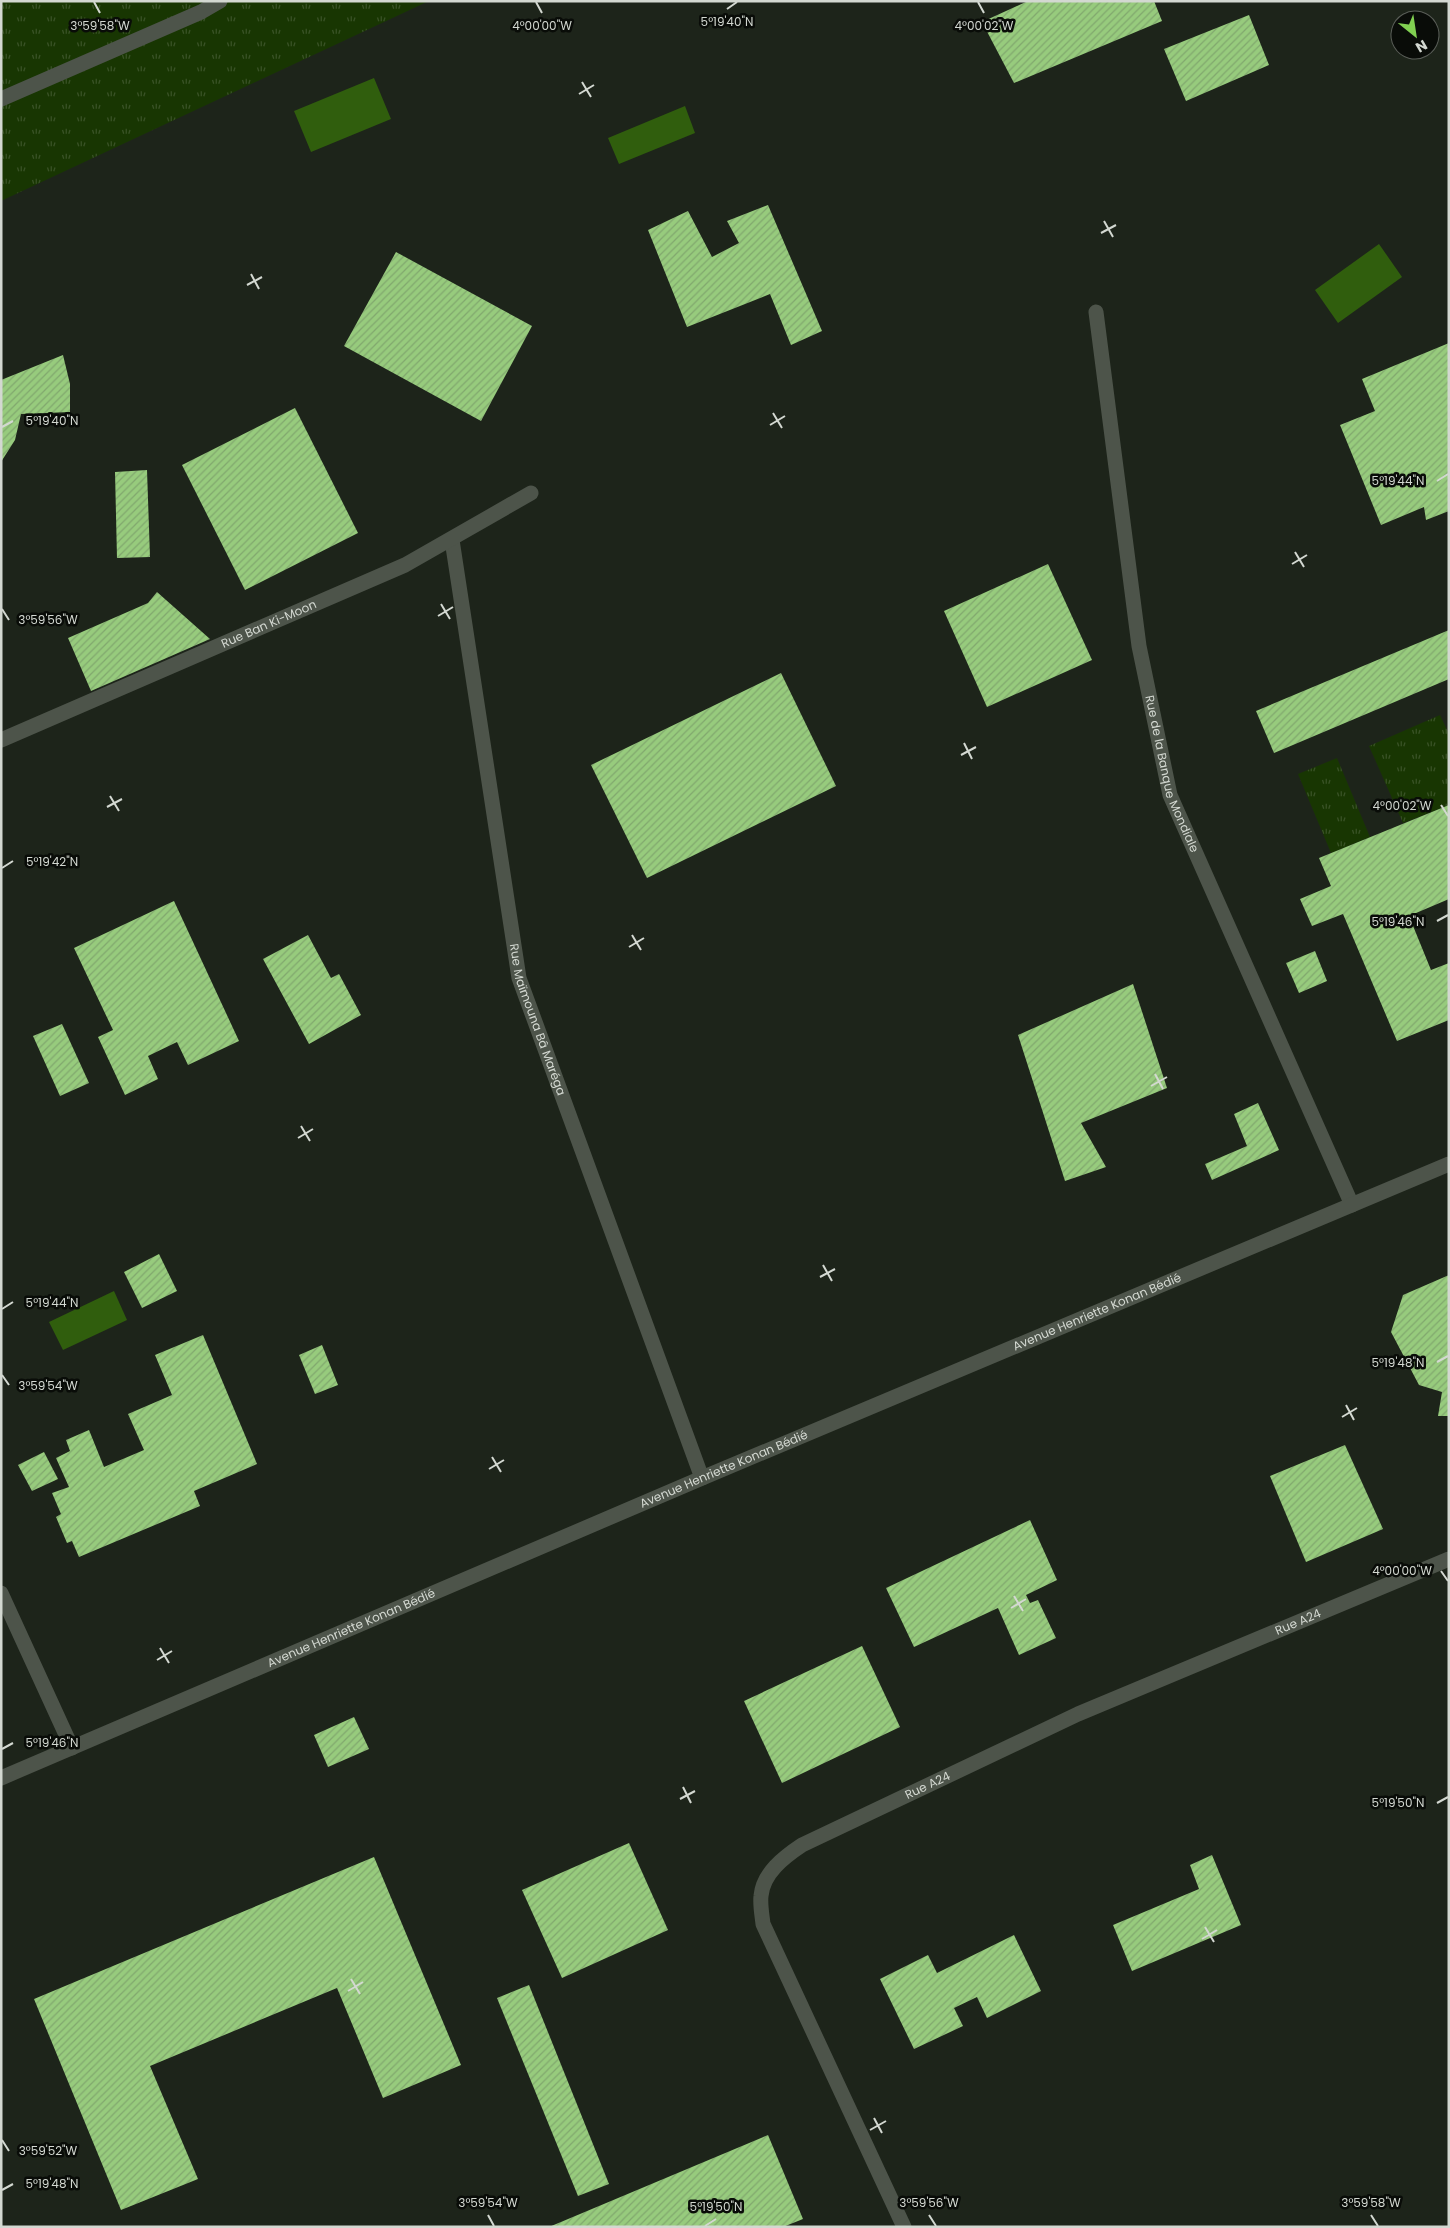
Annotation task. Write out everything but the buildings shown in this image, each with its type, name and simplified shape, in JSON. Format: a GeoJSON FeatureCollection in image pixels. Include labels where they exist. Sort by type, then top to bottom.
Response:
{"type":"FeatureCollection","features":[{"type":"Feature","properties":{"kind":"street"},"geometry":{"type":"LineString","coordinates":[[1,99],[201,12],[220,1]]}},
{"type":"Feature","properties":{"kind":"street","name":"Rue de la Banque Mondiale"},"geometry":{"type":"LineString","coordinates":[[1096,312],[1139,646],[1170,796],[1352,1205]]}},
{"type":"Feature","properties":{"kind":"street","name":"Rue Ban Ki-Moon"},"geometry":{"type":"LineString","coordinates":[[1,740],[405,565],[452,540],[531,493]]}},
{"type":"Feature","properties":{"kind":"street","name":"Rue Maïmouna Bâ Maréga"},"geometry":{"type":"LineString","coordinates":[[452,540],[519,978],[702,1478]]}},
{"type":"Feature","properties":{"kind":"street","name":"Avenue Henriette Konan Bédié"},"geometry":{"type":"LineString","coordinates":[[1,1778],[702,1478],[1449,1164]]}},
{"type":"Feature","properties":{"kind":"street","name":"Rue A24"},"geometry":{"type":"LineString","coordinates":[[904,2227],[763,1924],[760,1897],[763,1886],[782,1858],[802,1845],[1078,1714],[1449,1559]]}},
{"type":"Feature","properties":{"kind":"street"},"geometry":{"type":"LineString","coordinates":[[1,1593],[72,1748]]}},
{"type":"Feature","properties":{"kind":"green space"},"geometry":{"type":"Polygon","coordinates":[[[1,1],[429,1],[1,201],[1,1]]]}},
{"type":"Feature","properties":{"kind":"green space"},"geometry":{"type":"Polygon","coordinates":[[[1440,715],[1449,734],[1449,805],[1403,823],[1369,746],[1440,715]]]}},
{"type":"Feature","properties":{"kind":"green space"},"geometry":{"type":"Polygon","coordinates":[[[1337,758],[1370,837],[1331,853],[1298,774],[1337,758]]]}},
{"type":"Feature","properties":{"kind":"shaded area"},"geometry":{"type":"Polygon","coordinates":[[[374,78],[391,119],[311,152],[294,111],[374,78]]]}},
{"type":"Feature","properties":{"kind":"shaded area"},"geometry":{"type":"Polygon","coordinates":[[[685,106],[695,133],[619,164],[608,138],[685,106]]]}},
{"type":"Feature","properties":{"kind":"shaded area"},"geometry":{"type":"Polygon","coordinates":[[[1379,244],[1402,277],[1338,323],[1315,290],[1379,244]]]}},
{"type":"Feature","properties":{"kind":"shaded area"},"geometry":{"type":"Polygon","coordinates":[[[114,1291],[127,1320],[63,1350],[49,1322],[114,1291]]]}}]}
